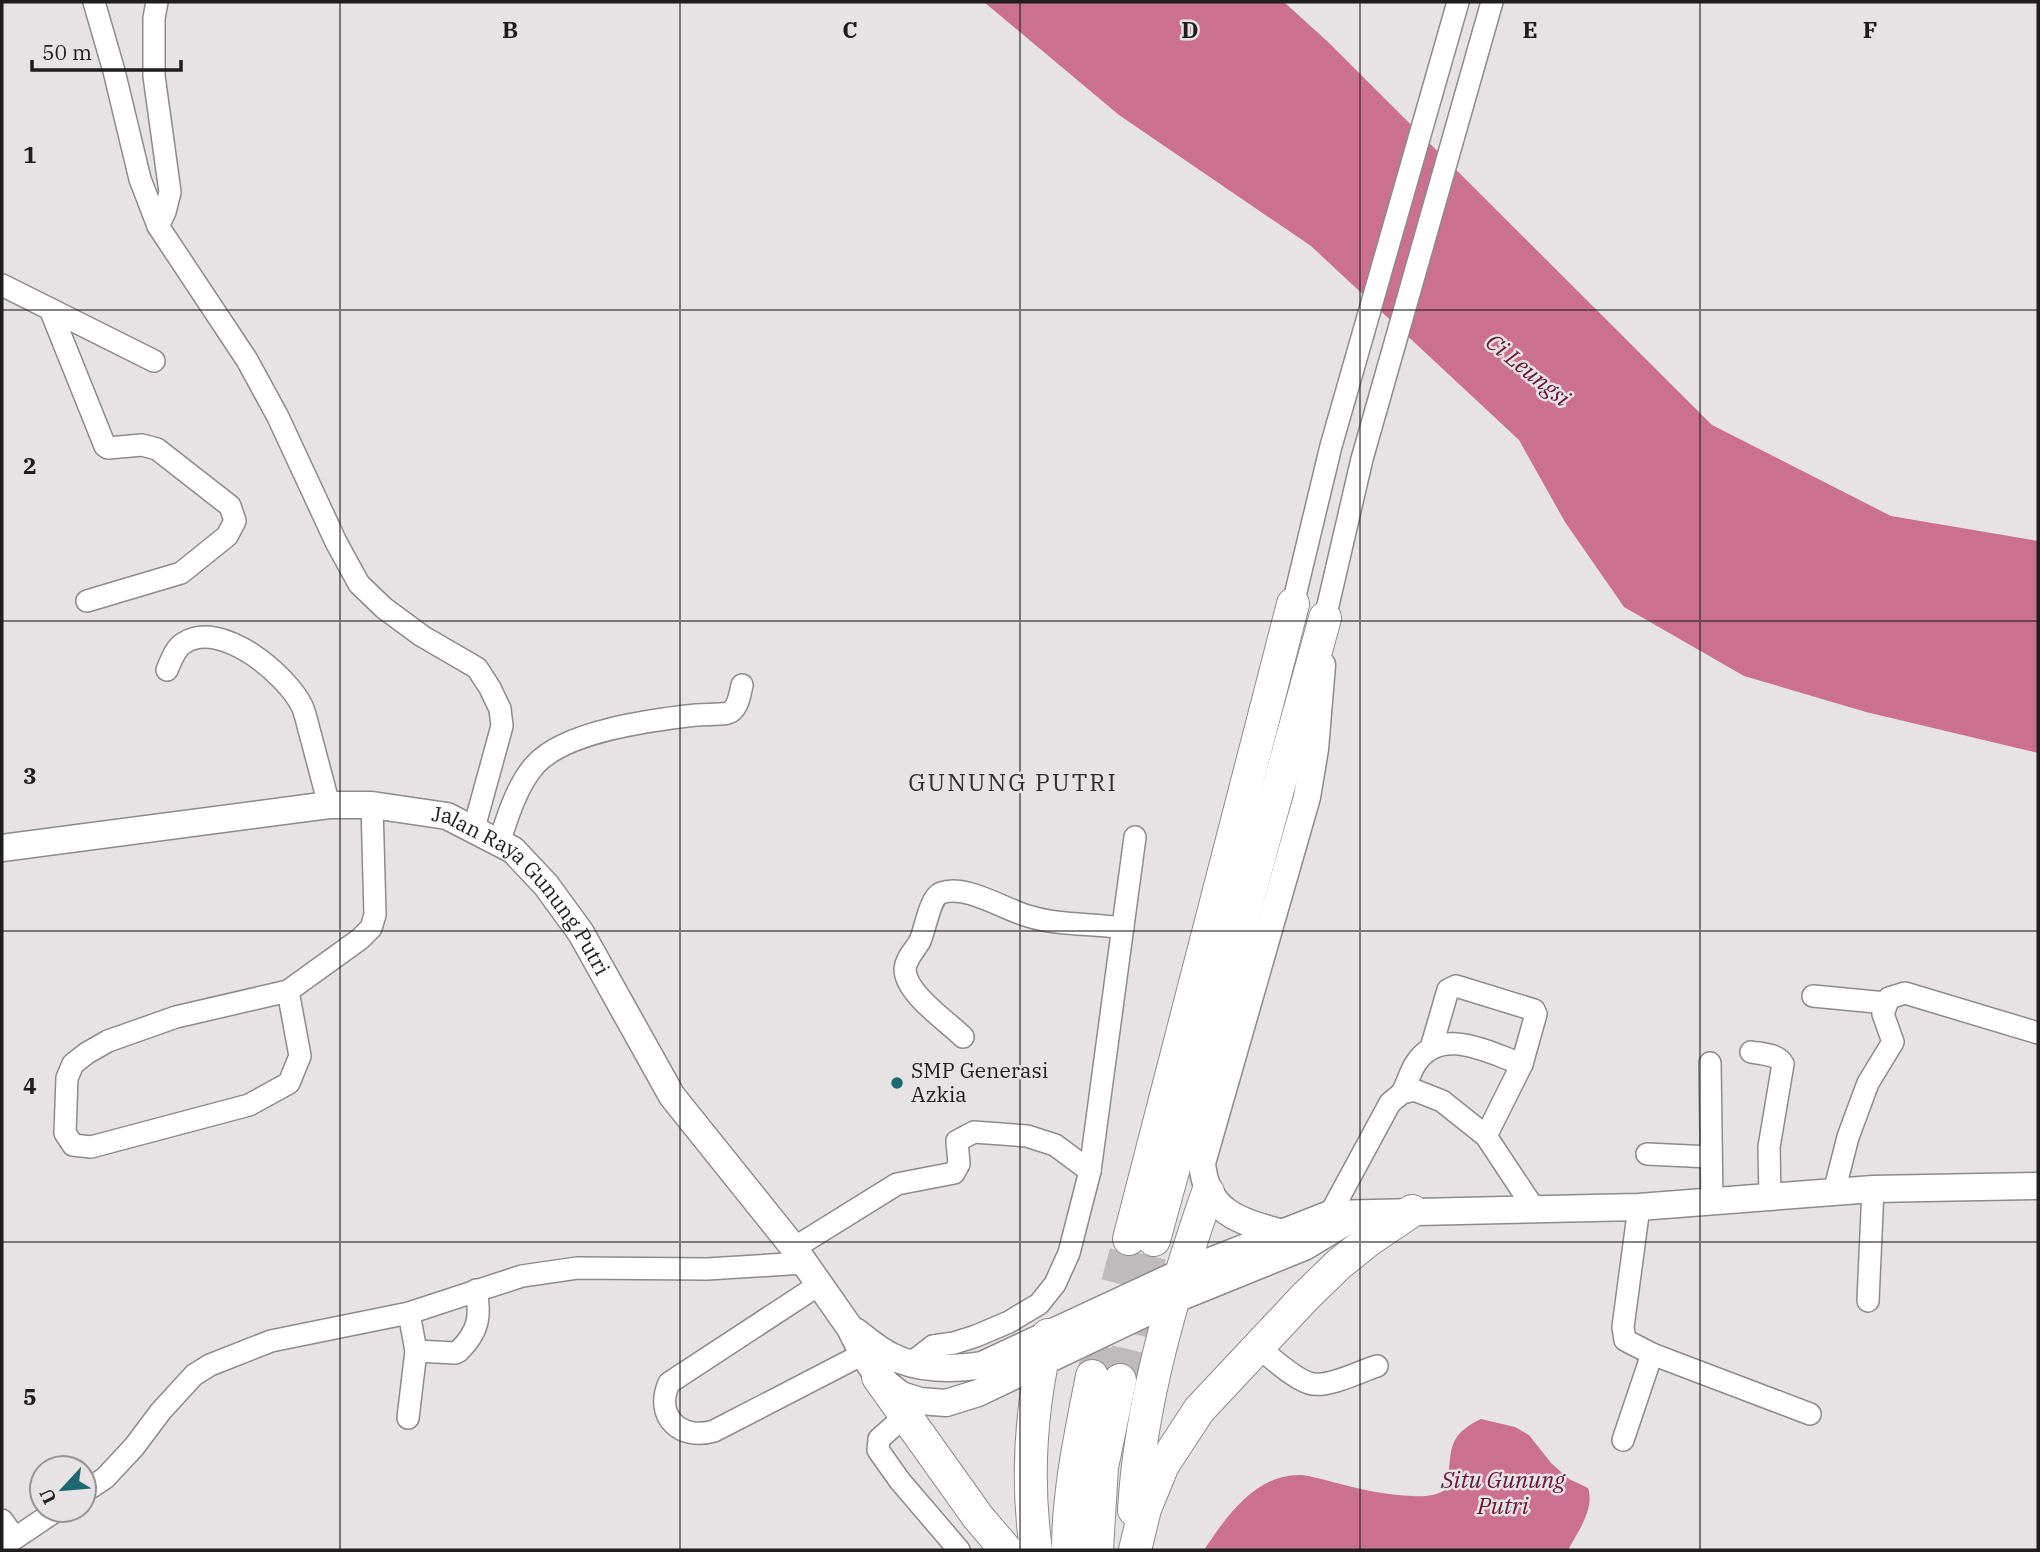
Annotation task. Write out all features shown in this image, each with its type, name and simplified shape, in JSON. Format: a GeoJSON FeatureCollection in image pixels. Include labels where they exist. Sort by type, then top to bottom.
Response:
{"type":"FeatureCollection","features":[{"type":"Feature","properties":{"kind":"highway"},"geometry":{"type":"LineString","coordinates":[[1293,604],[1142,1240],[1325,618]]}},
{"type":"Feature","properties":{"kind":"highway"},"geometry":{"type":"LineString","coordinates":[[1133,1550],[1135,1484],[1176,1287],[1208,1192]]}},
{"type":"Feature","properties":{"kind":"highway"},"geometry":{"type":"LineString","coordinates":[[1133,1550],[1145,1509],[1163,1465],[1199,1409],[1339,1264],[1412,1211]]}},
{"type":"Feature","properties":{"kind":"highway"},"geometry":{"type":"LineString","coordinates":[[1036,1550],[1031,1457],[1045,1349]]}},
{"type":"Feature","properties":{"kind":"highway"},"geometry":{"type":"LineString","coordinates":[[870,1365],[978,1517],[1006,1550]]}},
{"type":"Feature","properties":{"kind":"highway"},"geometry":{"type":"LineString","coordinates":[[1069,1550],[1068,1529],[1075,1464],[1106,1378],[1097,1550]]}},
{"type":"Feature","properties":{"kind":"main road"},"geometry":{"type":"LineString","coordinates":[[1279,1232],[1246,1224],[1217,1204],[1208,1192],[1202,1163],[1307,797],[1315,749],[1325,618]]}},
{"type":"Feature","properties":{"kind":"main road","name":"Jalan Raya Gunung Putri"},"geometry":{"type":"LineString","coordinates":[[2,848],[329,805],[372,805],[447,816],[499,842],[513,850],[546,885],[581,933],[672,1096],[806,1265],[850,1328]]}},
{"type":"Feature","properties":{"kind":"main road"},"geometry":{"type":"LineString","coordinates":[[850,1328],[870,1365],[901,1395],[920,1401],[946,1403],[978,1393],[1045,1349],[1176,1287],[1279,1232],[1330,1214],[1639,1207],[1873,1189],[2038,1186]]}},
{"type":"Feature","properties":{"kind":"main road"},"geometry":{"type":"LineString","coordinates":[[1176,1287],[1304,1248],[1359,1214]]}},
{"type":"Feature","properties":{"kind":"main road"},"geometry":{"type":"LineString","coordinates":[[850,1328],[891,1356],[911,1363],[952,1370],[1045,1349]]}},
{"type":"Feature","properties":{"kind":"street"},"geometry":{"type":"LineString","coordinates":[[94,2],[140,179],[158,226],[247,360],[278,417],[335,542],[359,584],[384,608],[422,636],[477,668],[500,709],[502,726],[474,828]]}},
{"type":"Feature","properties":{"kind":"street"},"geometry":{"type":"LineString","coordinates":[[157,2],[154,18],[154,76],[170,192],[158,226]]}},
{"type":"Feature","properties":{"kind":"street"},"geometry":{"type":"LineString","coordinates":[[1293,604],[1331,446],[1458,2]]}},
{"type":"Feature","properties":{"kind":"street"},"geometry":{"type":"LineString","coordinates":[[1325,618],[1362,459],[1492,2]]}},
{"type":"Feature","properties":{"kind":"street"},"geometry":{"type":"LineString","coordinates":[[2,285],[154,361]]}},
{"type":"Feature","properties":{"kind":"street"},"geometry":{"type":"LineString","coordinates":[[50,309],[105,446],[149,445],[157,449],[230,506],[235,520],[227,536],[181,573],[87,601]]}},
{"type":"Feature","properties":{"kind":"street"},"geometry":{"type":"LineString","coordinates":[[167,670],[184,642],[210,637],[238,645],[273,670],[290,688],[303,708],[329,805]]}},
{"type":"Feature","properties":{"kind":"street"},"geometry":{"type":"LineString","coordinates":[[499,842],[511,806],[534,765],[557,747],[597,732],[695,715],[728,713],[734,708],[742,685]]}},
{"type":"Feature","properties":{"kind":"street"},"geometry":{"type":"LineString","coordinates":[[288,991],[300,1056],[289,1083],[249,1105],[224,1114],[91,1147],[73,1145],[65,1133],[66,1078],[73,1064],[87,1053],[108,1041],[176,1017],[288,991],[360,940],[371,928],[375,915],[372,805]]}},
{"type":"Feature","properties":{"kind":"street"},"geometry":{"type":"LineString","coordinates":[[911,1363],[933,1346],[976,1336],[1009,1322],[1039,1304],[1055,1283],[1069,1253],[1090,1171],[1135,837]]}},
{"type":"Feature","properties":{"kind":"street"},"geometry":{"type":"LineString","coordinates":[[963,1037],[914,993],[907,980],[905,968],[920,940],[935,897],[942,893],[973,894],[1046,921],[1066,925],[1097,924],[1123,928]]}},
{"type":"Feature","properties":{"kind":"street"},"geometry":{"type":"LineString","coordinates":[[1432,1048],[1448,990],[1456,985],[1534,1010],[1536,1014],[1522,1064],[1486,1136]]}},
{"type":"Feature","properties":{"kind":"street"},"geometry":{"type":"LineString","coordinates":[[1834,1192],[1848,1137],[1868,1083],[1894,1042],[1883,1014],[1886,1003],[1893,995],[1905,993],[2038,1033]]}},
{"type":"Feature","properties":{"kind":"street"},"geometry":{"type":"LineString","coordinates":[[1813,996],[1886,1003]]}},
{"type":"Feature","properties":{"kind":"street"},"geometry":{"type":"LineString","coordinates":[[1402,1093],[1416,1062],[1432,1048],[1450,1042],[1522,1064]]}},
{"type":"Feature","properties":{"kind":"street"},"geometry":{"type":"LineString","coordinates":[[1751,1052],[1775,1056],[1783,1063],[1769,1147],[1770,1197]]}},
{"type":"Feature","properties":{"kind":"street"},"geometry":{"type":"LineString","coordinates":[[1710,1062],[1712,1203]]}},
{"type":"Feature","properties":{"kind":"street"},"geometry":{"type":"LineString","coordinates":[[1330,1214],[1381,1116],[1390,1103],[1402,1093],[1414,1090],[1442,1101],[1486,1136],[1535,1210]]}},
{"type":"Feature","properties":{"kind":"street"},"geometry":{"type":"LineString","coordinates":[[870,1365],[714,1431],[693,1434],[683,1432],[670,1420],[664,1404],[669,1383],[897,1184],[954,1173],[959,1164],[957,1141],[974,1132],[1027,1136],[1055,1145],[1090,1171]]}},
{"type":"Feature","properties":{"kind":"street"},"geometry":{"type":"LineString","coordinates":[[1647,1154],[1710,1157]]}},
{"type":"Feature","properties":{"kind":"street"},"geometry":{"type":"LineString","coordinates":[[1868,1301],[1873,1189]]}},
{"type":"Feature","properties":{"kind":"street"},"geometry":{"type":"LineString","coordinates":[[1639,1207],[1623,1327],[1628,1343],[1811,1415]]}},
{"type":"Feature","properties":{"kind":"street"},"geometry":{"type":"LineString","coordinates":[[98,1483],[105,1478],[194,1375],[210,1365],[271,1340],[409,1314],[522,1276],[577,1268],[707,1269],[806,1265]]}},
{"type":"Feature","properties":{"kind":"street"},"geometry":{"type":"LineString","coordinates":[[416,1351],[454,1353],[464,1346],[479,1322],[476,1290]]}},
{"type":"Feature","properties":{"kind":"street"},"geometry":{"type":"LineString","coordinates":[[408,1418],[416,1351],[409,1314]]}},
{"type":"Feature","properties":{"kind":"street"},"geometry":{"type":"LineString","coordinates":[[1258,1347],[1294,1375],[1312,1384],[1329,1382],[1377,1366]]}},
{"type":"Feature","properties":{"kind":"street"},"geometry":{"type":"LineString","coordinates":[[1623,1440],[1652,1354]]}},
{"type":"Feature","properties":{"kind":"street"},"geometry":{"type":"LineString","coordinates":[[905,1416],[879,1439],[878,1450],[959,1550]]}},
{"type":"Feature","properties":{"kind":"street"},"geometry":{"type":"LineString","coordinates":[[6,1535],[28,1524]]}},
{"type":"Feature","properties":{"kind":"water","name":"Ci Leungsi"},"geometry":{"type":"Polygon","coordinates":[[[984,2],[1284,2],[1328,42],[1712,425],[1891,516],[2038,541],[2038,753],[1866,712],[1744,676],[1624,607],[1565,522],[1519,440],[1311,246],[1119,115],[984,2]]]}},
{"type":"Feature","properties":{"kind":"water","name":"Situ Gunung Putri"},"geometry":{"type":"Polygon","coordinates":[[[1481,1419],[1515,1427],[1529,1435],[1551,1463],[1569,1479],[1588,1488],[1590,1496],[1587,1512],[1568,1550],[1204,1550],[1244,1499],[1270,1481],[1285,1476],[1305,1475],[1389,1494],[1422,1496],[1439,1493],[1445,1490],[1455,1441],[1468,1426],[1481,1419]]]}},
{"type":"Feature","properties":{"kind":"tunnel"},"geometry":{"type":"LineString","coordinates":[[1092,1376],[1129,1239]]}},
{"type":"Feature","properties":{"kind":"tunnel"},"geometry":{"type":"LineString","coordinates":[[1120,1380],[1154,1240]]}},
{"type":"Feature","properties":{"kind":"place","name":"SMP Generasi Azkia"},"geometry":{"type":"Point","coordinates":[897,1083]}},
{"type":"Feature","properties":{"kind":"district","name":"GUNUNG PUTRI"},"geometry":{"type":"Point","coordinates":[1013,783]}}]}
